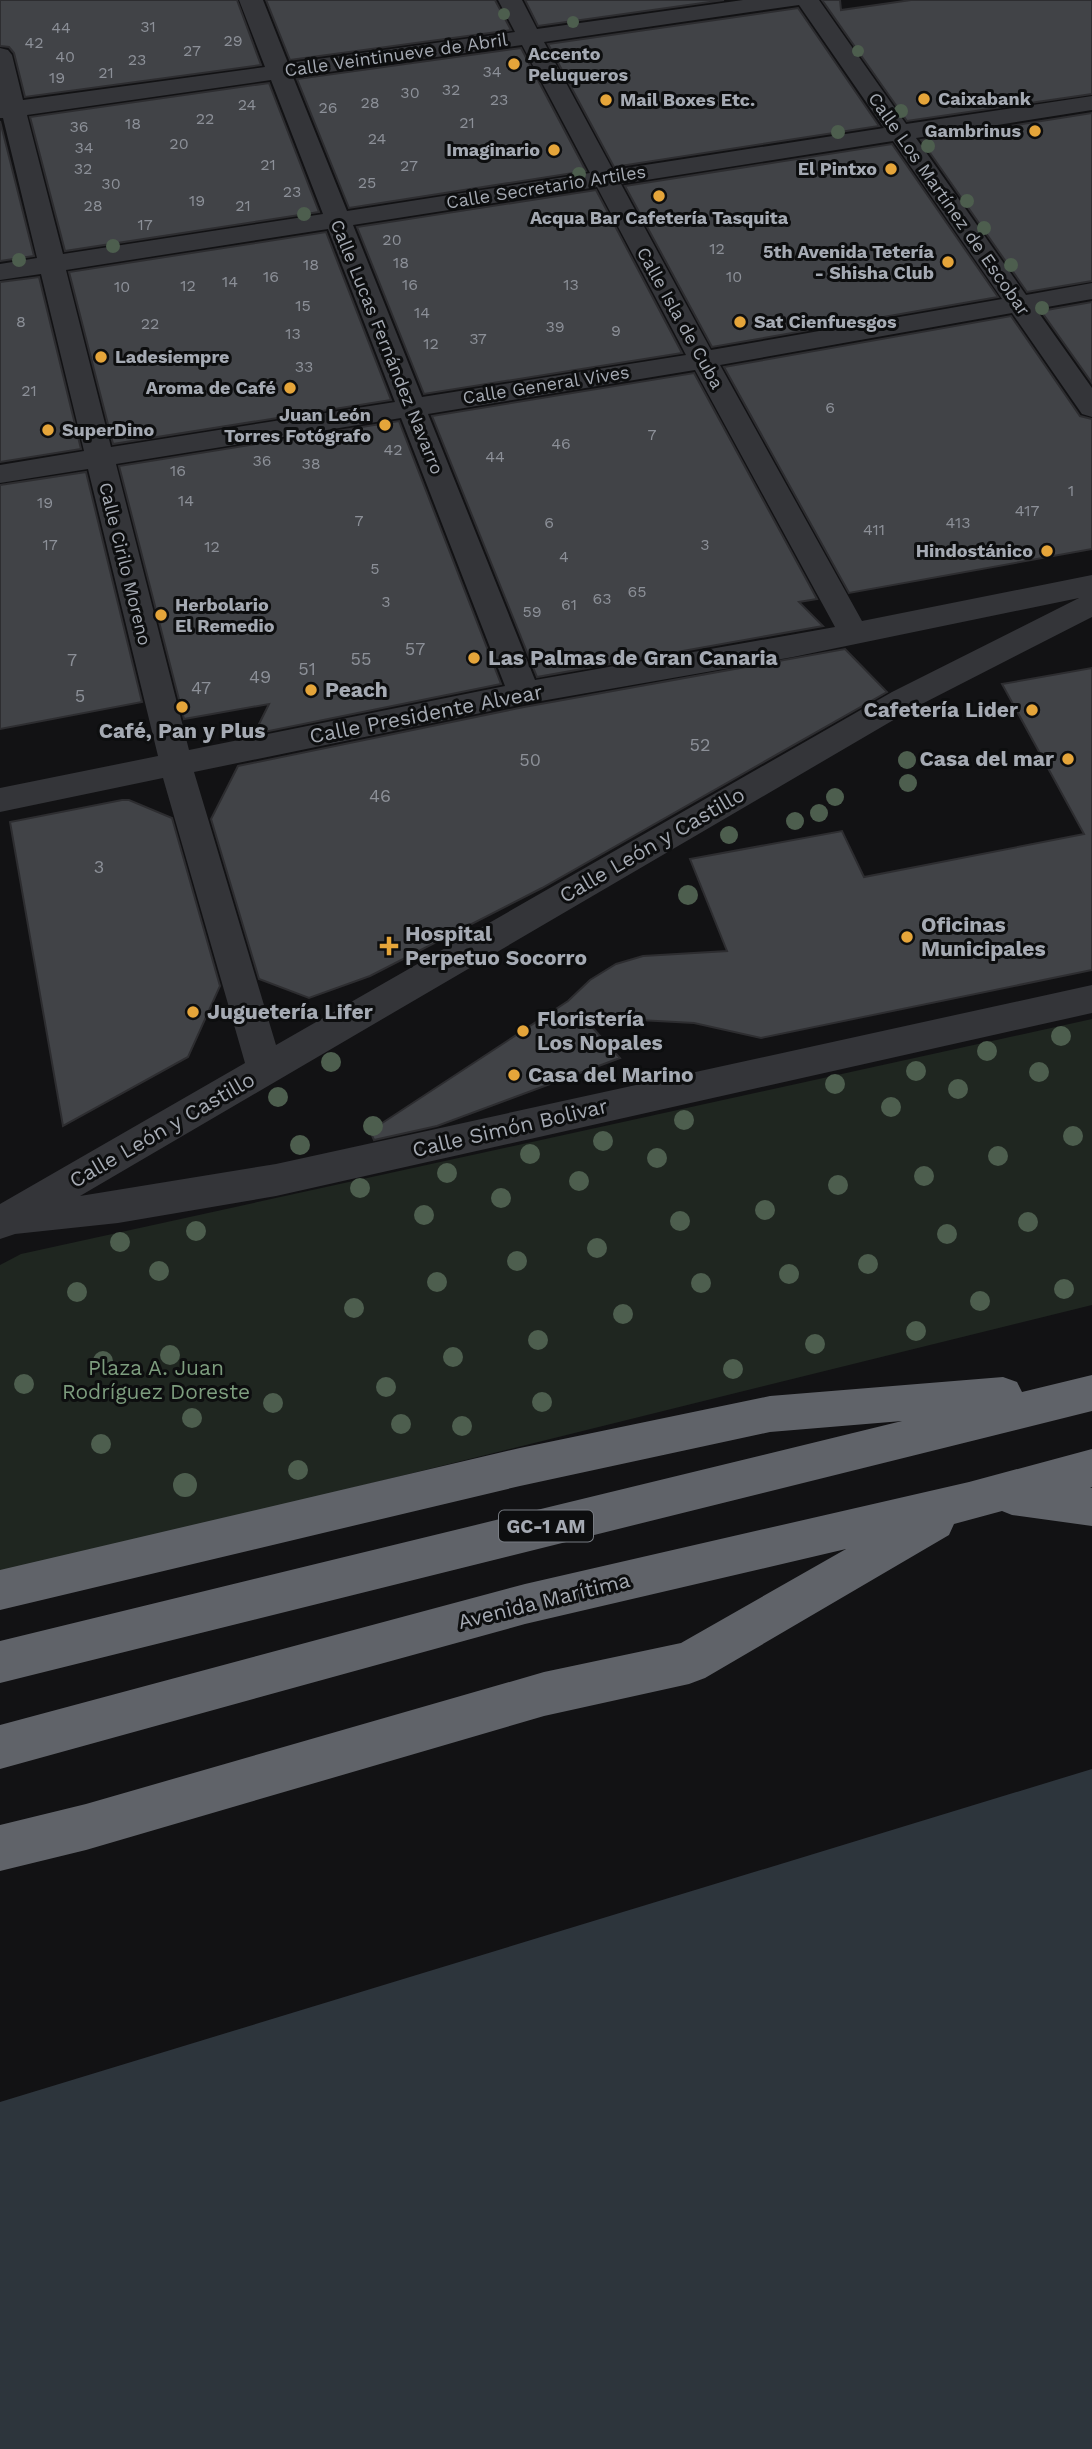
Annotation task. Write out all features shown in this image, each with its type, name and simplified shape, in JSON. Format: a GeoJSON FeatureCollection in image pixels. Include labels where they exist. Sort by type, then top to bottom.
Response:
{"type":"FeatureCollection","features":[{"type":"Feature","properties":{"kind":"highway"},"geometry":{"type":"LineString","coordinates":[[0,1590],[520,1467],[770,1414],[1092,1390]]}},
{"type":"Feature","properties":{"kind":"highway","name":"GC-1 AM"},"geometry":{"type":"LineString","coordinates":[[0,1662],[1092,1390]]}},
{"type":"Feature","properties":{"kind":"highway","name":"Avenida Marítima"},"geometry":{"type":"LineString","coordinates":[[0,1747],[525,1604],[983,1497],[1092,1468]]}},
{"type":"Feature","properties":{"kind":"highway"},"geometry":{"type":"LineString","coordinates":[[0,1848],[86,1827],[544,1694],[690,1663],[983,1497],[1092,1507]]}},
{"type":"Feature","properties":{"kind":"street","name":"Calle Lucas Fernández Navarro"},"geometry":{"type":"LineString","coordinates":[[250,0],[524,693]]}},
{"type":"Feature","properties":{"kind":"street","name":"Calle Isla de Cuba"},"geometry":{"type":"LineString","coordinates":[[510,0],[854,634]]}},
{"type":"Feature","properties":{"kind":"street","name":"Calle Veintinueve de Abril"},"geometry":{"type":"LineString","coordinates":[[7,110],[792,0]]}},
{"type":"Feature","properties":{"kind":"street","name":"Calle Los Martínez de Escobar"},"geometry":{"type":"LineString","coordinates":[[807,0],[1092,408]]}},
{"type":"Feature","properties":{"kind":"street","name":"Calle Cirilo Moreno"},"geometry":{"type":"LineString","coordinates":[[0,55],[7,110],[51,264],[176,765],[265,1070]]}},
{"type":"Feature","properties":{"kind":"street","name":"Calle Secretario Artiles"},"geometry":{"type":"LineString","coordinates":[[0,272],[1092,103]]}},
{"type":"Feature","properties":{"kind":"street","name":"Calle General Vives"},"geometry":{"type":"LineString","coordinates":[[0,474],[704,360],[1092,291]]}},
{"type":"Feature","properties":{"kind":"street"},"geometry":{"type":"LineString","coordinates":[[854,634],[1092,585]]}},
{"type":"Feature","properties":{"kind":"street","name":"Calle León y Castillo"},"geometry":{"type":"LineString","coordinates":[[3,1222],[903,700],[1092,604]]}},
{"type":"Feature","properties":{"kind":"street","name":"Calle Presidente Alvear"},"geometry":{"type":"LineString","coordinates":[[0,800],[524,693],[854,634]]}},
{"type":"Feature","properties":{"kind":"street","name":"Calle Simón Bolivar"},"geometry":{"type":"LineString","coordinates":[[3,1222],[118,1208],[275,1180],[1092,999]]}},
{"type":"Feature","properties":{"kind":"green space","name":"Plaza A. Juan Rodríguez Doreste"},"geometry":{"type":"Polygon","coordinates":[[[1092,1019],[1092,1305],[0,1575],[0,1265],[21,1254],[1092,1019]]]}},
{"type":"Feature","properties":{"kind":"shaded area"},"geometry":{"type":"Polygon","coordinates":[[[1092,1769],[1092,2449],[0,2449],[0,2102],[1092,1769]]]}},
{"type":"Feature","properties":{"kind":"building"},"geometry":{"type":"Polygon","coordinates":[[[0,0],[237,0],[261,65],[25,97],[14,53],[9,47],[0,46],[0,0]]]}},
{"type":"Feature","properties":{"kind":"building"},"geometry":{"type":"Polygon","coordinates":[[[266,0],[495,0],[511,30],[290,60],[266,0]]]}},
{"type":"Feature","properties":{"kind":"building"},"geometry":{"type":"Polygon","coordinates":[[[525,0],[724,0],[538,26],[525,0]]]}},
{"type":"Feature","properties":{"kind":"building"},"geometry":{"type":"Polygon","coordinates":[[[822,0],[840,0],[841,10],[911,0],[1092,0],[1092,94],[907,121],[822,0]]]}},
{"type":"Feature","properties":{"kind":"building"},"geometry":{"type":"Polygon","coordinates":[[[798,8],[879,126],[614,167],[548,44],[798,8]]]}},
{"type":"Feature","properties":{"kind":"building"},"geometry":{"type":"Polygon","coordinates":[[[521,48],[586,171],[349,208],[297,79],[521,48]]]}},
{"type":"Feature","properties":{"kind":"building"},"geometry":{"type":"Polygon","coordinates":[[[269,83],[319,212],[65,251],[30,117],[269,83]]]}},
{"type":"Feature","properties":{"kind":"building"},"geometry":{"type":"Polygon","coordinates":[[[1092,113],[1092,281],[1027,292],[921,140],[1092,113]]]}},
{"type":"Feature","properties":{"kind":"building"},"geometry":{"type":"Polygon","coordinates":[[[0,121],[34,256],[0,261],[0,121]]]}},
{"type":"Feature","properties":{"kind":"building"},"geometry":{"type":"Polygon","coordinates":[[[892,144],[998,297],[712,347],[625,186],[892,144]]]}},
{"type":"Feature","properties":{"kind":"building"},"geometry":{"type":"Polygon","coordinates":[[[596,190],[682,353],[424,394],[357,227],[596,190]]]}},
{"type":"Feature","properties":{"kind":"building"},"geometry":{"type":"Polygon","coordinates":[[[326,232],[391,400],[113,444],[69,272],[326,232]]]}},
{"type":"Feature","properties":{"kind":"building"},"geometry":{"type":"Polygon","coordinates":[[[39,277],[81,449],[0,462],[0,282],[39,277]]]}},
{"type":"Feature","properties":{"kind":"building"},"geometry":{"type":"Polygon","coordinates":[[[1092,302],[1092,383],[1041,311],[1092,302]]]}},
{"type":"Feature","properties":{"kind":"building"},"geometry":{"type":"Polygon","coordinates":[[[1011,316],[1080,416],[1092,419],[1092,549],[849,593],[724,367],[1011,316]]]}},
{"type":"Feature","properties":{"kind":"building"},"geometry":{"type":"Polygon","coordinates":[[[694,373],[817,599],[799,602],[823,626],[537,677],[432,416],[694,373]]]}},
{"type":"Feature","properties":{"kind":"building"},"geometry":{"type":"Polygon","coordinates":[[[399,421],[501,684],[254,734],[269,704],[184,719],[119,466],[399,421]]]}},
{"type":"Feature","properties":{"kind":"building"},"geometry":{"type":"Polygon","coordinates":[[[86,472],[142,702],[0,729],[0,485],[86,472]]]}},
{"type":"Feature","properties":{"kind":"building"},"geometry":{"type":"Polygon","coordinates":[[[845,649],[887,692],[542,888],[370,976],[309,998],[259,979],[211,819],[238,766],[524,707],[845,649]]]}},
{"type":"Feature","properties":{"kind":"building"},"geometry":{"type":"Polygon","coordinates":[[[1092,668],[1092,970],[761,1038],[694,1023],[583,1017],[620,1058],[437,1126],[374,1140],[370,1131],[568,1001],[590,980],[616,964],[643,956],[727,951],[690,859],[842,831],[864,877],[1084,834],[1002,684],[1092,668]]]}},
{"type":"Feature","properties":{"kind":"building"},"geometry":{"type":"Polygon","coordinates":[[[129,800],[172,818],[220,986],[188,1057],[63,1126],[10,822],[129,800]]]}},
{"type":"Feature","properties":{"kind":"place","name":"Accento Peluqueros"},"geometry":{"type":"Point","coordinates":[514,64]}},
{"type":"Feature","properties":{"kind":"place","name":"Caixabank"},"geometry":{"type":"Point","coordinates":[924,99]}},
{"type":"Feature","properties":{"kind":"place","name":"Mail Boxes Etc."},"geometry":{"type":"Point","coordinates":[606,100]}},
{"type":"Feature","properties":{"kind":"place","name":"Gambrinus"},"geometry":{"type":"Point","coordinates":[1035,131]}},
{"type":"Feature","properties":{"kind":"place","name":"Imaginario"},"geometry":{"type":"Point","coordinates":[554,150]}},
{"type":"Feature","properties":{"kind":"place","name":"El Pintxo"},"geometry":{"type":"Point","coordinates":[891,169]}},
{"type":"Feature","properties":{"kind":"place","name":"Acqua Bar Cafetería Tasquita"},"geometry":{"type":"Point","coordinates":[659,196]}},
{"type":"Feature","properties":{"kind":"place","name":"5th Avenida Tetería - Shisha Club"},"geometry":{"type":"Point","coordinates":[948,262]}},
{"type":"Feature","properties":{"kind":"place","name":"Sat Cienfuesgos"},"geometry":{"type":"Point","coordinates":[740,322]}},
{"type":"Feature","properties":{"kind":"place","name":"Ladesiempre"},"geometry":{"type":"Point","coordinates":[101,357]}},
{"type":"Feature","properties":{"kind":"place","name":"Aroma de Café"},"geometry":{"type":"Point","coordinates":[290,388]}},
{"type":"Feature","properties":{"kind":"place","name":"Juan León Torres Fotógrafo"},"geometry":{"type":"Point","coordinates":[385,425]}},
{"type":"Feature","properties":{"kind":"place","name":"SuperDino"},"geometry":{"type":"Point","coordinates":[48,430]}},
{"type":"Feature","properties":{"kind":"place","name":"Hindostánico"},"geometry":{"type":"Point","coordinates":[1047,551]}},
{"type":"Feature","properties":{"kind":"place","name":"Herbolario El Remedio"},"geometry":{"type":"Point","coordinates":[161,615]}},
{"type":"Feature","properties":{"kind":"place","name":"Las Palmas de Gran Canaria"},"geometry":{"type":"Point","coordinates":[474,658]}},
{"type":"Feature","properties":{"kind":"place","name":"Peach"},"geometry":{"type":"Point","coordinates":[311,690]}},
{"type":"Feature","properties":{"kind":"place","name":"Café, Pan y Plus"},"geometry":{"type":"Point","coordinates":[182,707]}},
{"type":"Feature","properties":{"kind":"place","name":"Cafetería Lider"},"geometry":{"type":"Point","coordinates":[1032,710]}},
{"type":"Feature","properties":{"kind":"place","name":"Casa del mar"},"geometry":{"type":"Point","coordinates":[1068,759]}},
{"type":"Feature","properties":{"kind":"place","name":"Oficinas Municipales"},"geometry":{"type":"Point","coordinates":[907,937]}},
{"type":"Feature","properties":{"kind":"place","name":"Hospital Perpetuo Socorro"},"geometry":{"type":"Point","coordinates":[389,946]}},
{"type":"Feature","properties":{"kind":"place","name":"Juguetería Lifer"},"geometry":{"type":"Point","coordinates":[193,1012]}},
{"type":"Feature","properties":{"kind":"place","name":"Floristería Los Nopales"},"geometry":{"type":"Point","coordinates":[523,1031]}},
{"type":"Feature","properties":{"kind":"place","name":"Casa del Marino"},"geometry":{"type":"Point","coordinates":[514,1075]}}]}
